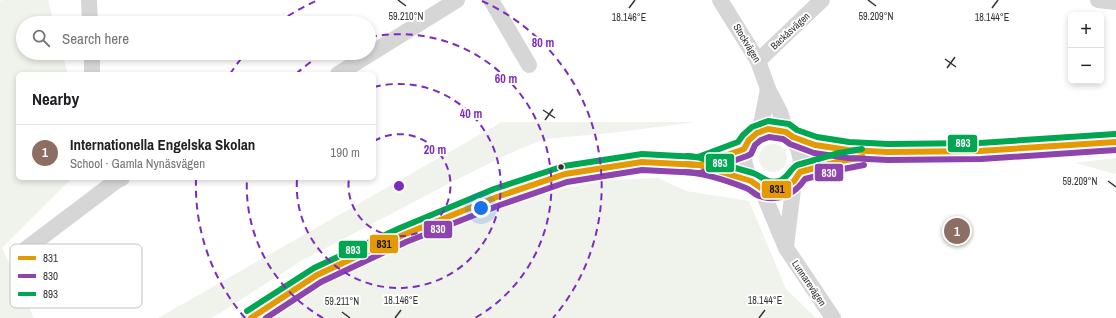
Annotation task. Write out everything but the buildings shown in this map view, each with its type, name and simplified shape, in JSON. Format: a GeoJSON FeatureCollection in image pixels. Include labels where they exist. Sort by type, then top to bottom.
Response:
{"type":"FeatureCollection","features":[{"type":"Feature","properties":{"kind":"street"},"geometry":{"type":"LineString","coordinates":[[89,0],[90,16]]}},
{"type":"Feature","properties":{"kind":"street"},"geometry":{"type":"LineString","coordinates":[[376,51],[458,0]]}},
{"type":"Feature","properties":{"kind":"street"},"geometry":{"type":"LineString","coordinates":[[491,0],[529,65]]}},
{"type":"Feature","properties":{"kind":"street","name":"Stockvägen"},"geometry":{"type":"LineString","coordinates":[[720,0],[758,61],[768,89],[780,112],[789,135]]}},
{"type":"Feature","properties":{"kind":"street","name":"Backåsvägen"},"geometry":{"type":"LineString","coordinates":[[758,61],[822,0]]}},
{"type":"Feature","properties":{"kind":"street"},"geometry":{"type":"LineString","coordinates":[[1098,0],[1116,2]]}},
{"type":"Feature","properties":{"kind":"street"},"geometry":{"type":"LineString","coordinates":[[92,60],[92,72]]}},
{"type":"Feature","properties":{"kind":"street"},"geometry":{"type":"LineString","coordinates":[[341,72],[361,60]]}},
{"type":"Feature","properties":{"kind":"street"},"geometry":{"type":"LineString","coordinates":[[757,133],[762,120],[768,89]]}},
{"type":"Feature","properties":{"kind":"street"},"geometry":{"type":"LineString","coordinates":[[756,184],[745,172],[742,161],[744,149],[749,140],[757,133],[768,129],[777,130],[815,145],[848,150],[888,152],[980,151],[1116,142]]}},
{"type":"Feature","properties":{"kind":"street"},"geometry":{"type":"LineString","coordinates":[[786,248],[797,176],[803,160],[800,148],[789,135]]}},
{"type":"Feature","properties":{"kind":"street"},"geometry":{"type":"LineString","coordinates":[[699,165],[744,149]]}},
{"type":"Feature","properties":{"kind":"street"},"geometry":{"type":"LineString","coordinates":[[251,318],[317,275],[403,235],[504,195],[565,174],[642,162],[699,165],[773,190],[784,188],[797,176],[841,161],[888,152]]}},
{"type":"Feature","properties":{"kind":"street"},"geometry":{"type":"LineString","coordinates":[[33,244],[117,180]]}},
{"type":"Feature","properties":{"kind":"street","name":"Lunnarevägen"},"geometry":{"type":"LineString","coordinates":[[756,184],[786,248],[833,318]]}},
{"type":"Feature","properties":{"kind":"shaded area"},"geometry":{"type":"Polygon","coordinates":[[[48,0],[52,16],[16,16],[16,60],[64,60],[67,72],[16,72],[16,180],[70,180],[2,248],[10,266],[10,308],[29,308],[34,318],[0,318],[0,1],[48,0]]]}},
{"type":"Feature","properties":{"kind":"shaded area"},"geometry":{"type":"Polygon","coordinates":[[[502,122],[696,122],[610,133],[544,139],[508,154],[446,185],[301,261],[212,318],[158,318],[502,122]]]}},
{"type":"Feature","properties":{"kind":"shaded area"},"geometry":{"type":"Polygon","coordinates":[[[773,144],[783,148],[787,158],[783,168],[773,172],[763,168],[759,158],[763,148],[773,144]]]}},
{"type":"Feature","properties":{"kind":"shaded area"},"geometry":{"type":"Polygon","coordinates":[[[1116,158],[1116,174],[1075,163],[1116,158]]]}},
{"type":"Feature","properties":{"kind":"shaded area"},"geometry":{"type":"Polygon","coordinates":[[[658,178],[686,191],[749,201],[786,289],[816,318],[273,318],[336,278],[399,245],[546,192],[609,180],[658,178]]]}},
{"type":"Feature","properties":{"kind":"transit line","name":"893"},"geometry":{"type":"LineString","coordinates":[[247,311],[314,268],[400,228],[494,189],[564,166],[642,154],[698,157],[738,142],[752,127],[768,121],[789,124],[797,130],[817,137],[849,142],[888,144],[980,143],[1115,134]]}},
{"type":"Feature","properties":{"kind":"transit line","name":"831"},"geometry":{"type":"LineString","coordinates":[[251,318],[317,275],[403,235],[497,197],[565,174],[642,162],[699,165],[744,149],[749,140],[757,133],[768,129],[786,132],[793,137],[815,145],[848,150],[888,152],[980,151],[1116,142]]}},
{"type":"Feature","properties":{"kind":"transit line","name":"830"},"geometry":{"type":"LineString","coordinates":[[266,318],[321,282],[406,242],[500,205],[567,182],[642,170],[700,173],[751,154],[755,145],[761,140],[769,137],[783,139],[790,144],[814,153],[848,158],[888,160],[981,159],[1116,150]]}},
{"type":"Feature","properties":{"kind":"transit line","name":"893"},"geometry":{"type":"LineString","coordinates":[[687,156],[699,157],[753,173],[768,181],[775,182],[785,178],[797,165],[839,153],[862,149]]}},
{"type":"Feature","properties":{"kind":"transit line","name":"831"},"geometry":{"type":"LineString","coordinates":[[686,164],[699,165],[751,181],[761,188],[773,190],[784,188],[794,181],[800,172],[841,161],[863,157]]}},
{"type":"Feature","properties":{"kind":"transit line","name":"830"},"geometry":{"type":"LineString","coordinates":[[685,172],[716,178],[746,188],[759,196],[773,198],[785,196],[791,193],[801,185],[805,179],[864,165]]}},
{"type":"Feature","properties":{"kind":"place","name":"Internationella Engelska Skolan"},"geometry":{"type":"Point","coordinates":[957,231]}}]}
